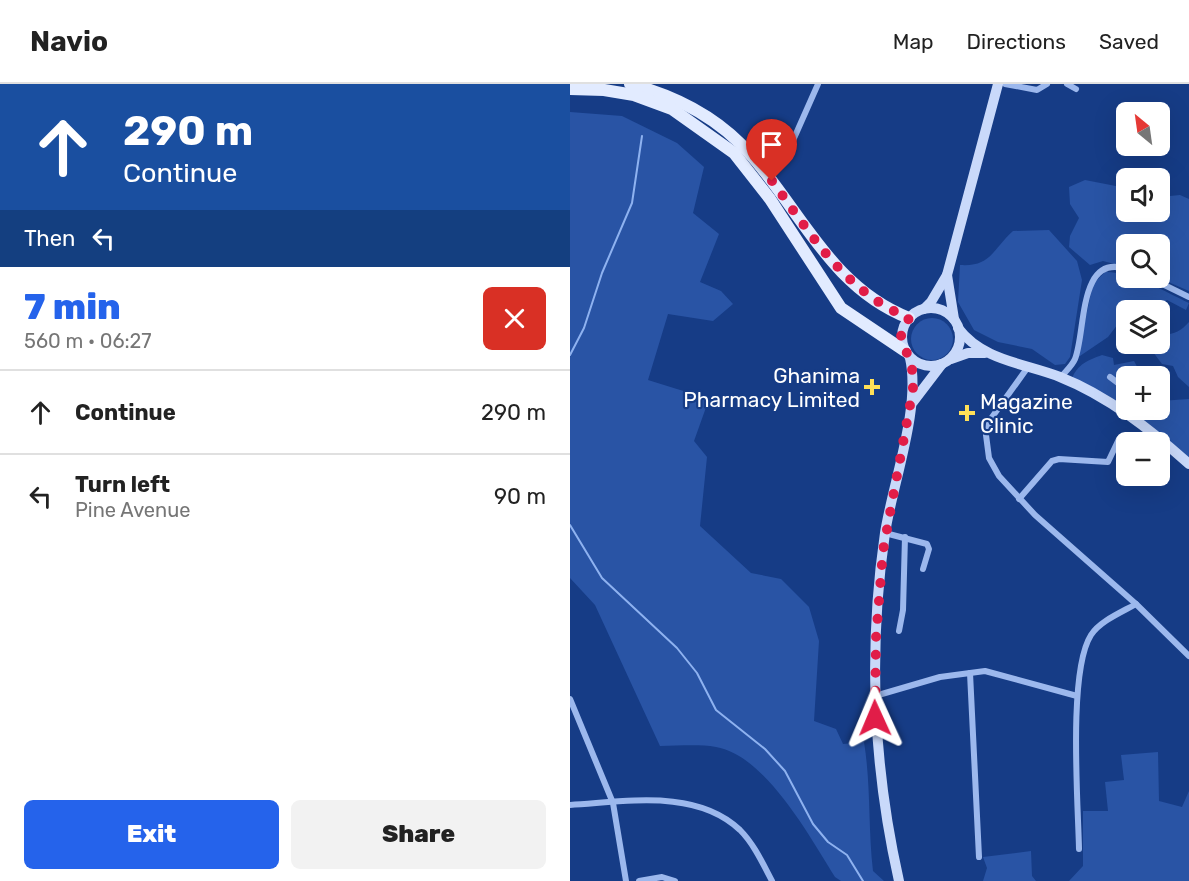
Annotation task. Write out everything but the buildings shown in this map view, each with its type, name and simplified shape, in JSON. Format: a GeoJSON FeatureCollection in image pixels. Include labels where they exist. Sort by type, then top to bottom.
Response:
{"type":"FeatureCollection","features":[{"type":"Feature","properties":{"kind":"main road"},"geometry":{"type":"LineString","coordinates":[[630,84],[656,91],[702,113],[738,142],[756,161],[840,272],[880,305],[909,318]]}},
{"type":"Feature","properties":{"kind":"main road"},"geometry":{"type":"LineString","coordinates":[[898,881],[880,781],[874,696],[885,534],[910,408],[913,381],[902,331],[909,318],[931,302],[947,275],[998,84]]}},
{"type":"Feature","properties":{"kind":"main road"},"geometry":{"type":"LineString","coordinates":[[570,89],[604,90],[634,95],[672,109],[726,147],[748,169],[770,199],[841,308],[923,366],[946,362],[968,353],[986,353]]}},
{"type":"Feature","properties":{"kind":"main road"},"geometry":{"type":"LineString","coordinates":[[910,408],[922,387],[946,362],[959,343],[947,275]]}},
{"type":"Feature","properties":{"kind":"main road"},"geometry":{"type":"LineString","coordinates":[[924,309],[939,309],[956,324],[971,344],[986,353],[1061,377],[1141,423],[1189,464]]}},
{"type":"Feature","properties":{"kind":"street"},"geometry":{"type":"LineString","coordinates":[[756,161],[791,145],[818,84]]}},
{"type":"Feature","properties":{"kind":"street"},"geometry":{"type":"LineString","coordinates":[[1005,84],[1037,90],[1047,84]]}},
{"type":"Feature","properties":{"kind":"street"},"geometry":{"type":"LineString","coordinates":[[1067,84],[1076,89]]}},
{"type":"Feature","properties":{"kind":"street"},"geometry":{"type":"LineString","coordinates":[[1061,377],[1075,361],[1090,284],[1098,273],[1109,267],[1116,268]]}},
{"type":"Feature","properties":{"kind":"street"},"geometry":{"type":"LineString","coordinates":[[1170,288],[1189,297]]}},
{"type":"Feature","properties":{"kind":"street"},"geometry":{"type":"LineString","coordinates":[[1028,367],[990,420],[986,435],[988,458],[999,476],[1019,499],[1136,604],[1189,656]]}},
{"type":"Feature","properties":{"kind":"street"},"geometry":{"type":"LineString","coordinates":[[1110,376],[1116,381]]}},
{"type":"Feature","properties":{"kind":"street"},"geometry":{"type":"LineString","coordinates":[[1019,499],[1052,461],[1059,459],[1108,462],[1116,445]]}},
{"type":"Feature","properties":{"kind":"street"},"geometry":{"type":"LineString","coordinates":[[885,534],[927,544],[930,549],[923,569]]}},
{"type":"Feature","properties":{"kind":"street"},"geometry":{"type":"LineString","coordinates":[[900,631],[903,610],[905,537]]}},
{"type":"Feature","properties":{"kind":"street"},"geometry":{"type":"LineString","coordinates":[[1079,849],[1077,696],[1086,647],[1092,634],[1136,604]]}},
{"type":"Feature","properties":{"kind":"street"},"geometry":{"type":"LineString","coordinates":[[874,696],[940,677],[985,671],[1077,696]]}},
{"type":"Feature","properties":{"kind":"street"},"geometry":{"type":"LineString","coordinates":[[970,673],[979,857]]}},
{"type":"Feature","properties":{"kind":"street"},"geometry":{"type":"LineString","coordinates":[[570,699],[613,803],[626,881]]}},
{"type":"Feature","properties":{"kind":"street"},"geometry":{"type":"LineString","coordinates":[[570,805],[646,800],[677,802],[715,812],[740,830],[757,852],[772,881]]}},
{"type":"Feature","properties":{"kind":"street"},"geometry":{"type":"LineString","coordinates":[[639,881],[662,878],[675,881]]}},
{"type":"Feature","properties":{"kind":"shaded area"},"geometry":{"type":"Polygon","coordinates":[[[570,112],[622,116],[677,143],[704,167],[693,213],[719,234],[700,282],[721,291],[733,304],[713,321],[668,314],[648,380],[709,399],[694,441],[707,457],[700,526],[751,573],[781,579],[809,607],[819,641],[814,721],[836,729],[843,744],[864,742],[873,871],[884,881],[841,881],[835,877],[799,820],[769,781],[752,765],[734,753],[709,746],[660,746],[595,605],[570,578],[570,112]]]}},
{"type":"Feature","properties":{"kind":"shaded area"},"geometry":{"type":"Polygon","coordinates":[[[1085,180],[1116,186],[1116,222],[1170,222],[1170,196],[1180,195],[1189,199],[1189,291],[1170,283],[1170,234],[1116,234],[1116,264],[1103,261],[1090,265],[1069,247],[1070,236],[1079,218],[1070,204],[1069,187],[1085,180]]]}},
{"type":"Feature","properties":{"kind":"shaded area"},"geometry":{"type":"Polygon","coordinates":[[[1049,230],[1077,261],[1082,280],[1070,357],[1065,364],[1055,365],[1032,349],[998,342],[974,330],[958,302],[960,265],[970,265],[985,260],[1013,231],[1049,230]]]}},
{"type":"Feature","properties":{"kind":"shaded area"},"geometry":{"type":"Polygon","coordinates":[[[1105,272],[1115,273],[1116,288],[1159,288],[1189,303],[1186,310],[1170,300],[1116,300],[1116,327],[1108,337],[1077,358],[1093,284],[1105,272]]]}},
{"type":"Feature","properties":{"kind":"shaded area"},"geometry":{"type":"Polygon","coordinates":[[[932,318],[940,319],[947,324],[952,331],[952,347],[947,354],[940,359],[932,360],[924,359],[917,354],[912,347],[911,339],[912,331],[917,324],[924,319],[932,318]]]}},
{"type":"Feature","properties":{"kind":"shaded area"},"geometry":{"type":"Polygon","coordinates":[[[1189,322],[1189,387],[1178,377],[1173,366],[1162,364],[1154,354],[1170,354],[1170,334],[1180,330],[1189,322]]]}},
{"type":"Feature","properties":{"kind":"shaded area"},"geometry":{"type":"Polygon","coordinates":[[[1102,355],[1113,358],[1114,365],[1134,361],[1137,366],[1116,366],[1116,410],[1072,379],[1080,366],[1102,355]]]}},
{"type":"Feature","properties":{"kind":"shaded area"},"geometry":{"type":"Polygon","coordinates":[[[1189,399],[1189,461],[1170,448],[1170,432],[1148,432],[1130,420],[1170,420],[1170,400],[1189,399]]]}},
{"type":"Feature","properties":{"kind":"shaded area"},"geometry":{"type":"Polygon","coordinates":[[[1158,752],[1159,801],[1182,807],[1189,791],[1189,881],[1069,881],[1083,866],[1083,811],[1108,811],[1105,782],[1124,780],[1121,755],[1158,752]]]}},
{"type":"Feature","properties":{"kind":"shaded area"},"geometry":{"type":"Polygon","coordinates":[[[1031,851],[1032,876],[1036,881],[983,881],[987,868],[983,857],[1031,851]]]}},
{"type":"Feature","properties":{"kind":"waterway"},"geometry":{"type":"LineString","coordinates":[[570,355],[584,328],[602,273],[632,203],[642,136]]}},
{"type":"Feature","properties":{"kind":"waterway"},"geometry":{"type":"LineString","coordinates":[[570,525],[602,578],[677,648],[697,673],[716,710],[765,749],[785,771],[813,824],[828,842],[847,855],[863,881]]}},
{"type":"Feature","properties":{"kind":"place","name":"Ghanima Pharmacy Limited"},"geometry":{"type":"Point","coordinates":[872,387]}},
{"type":"Feature","properties":{"kind":"place","name":"Magazine Clinic"},"geometry":{"type":"Point","coordinates":[967,413]}},
{"type":"Feature","properties":{"kind":"route"},"geometry":{"type":"LineString","coordinates":[[772,181],[840,272],[880,305],[909,318],[903,326],[901,336],[903,347],[910,358],[913,389],[889,510],[881,568],[876,638],[875,718]]}}]}
